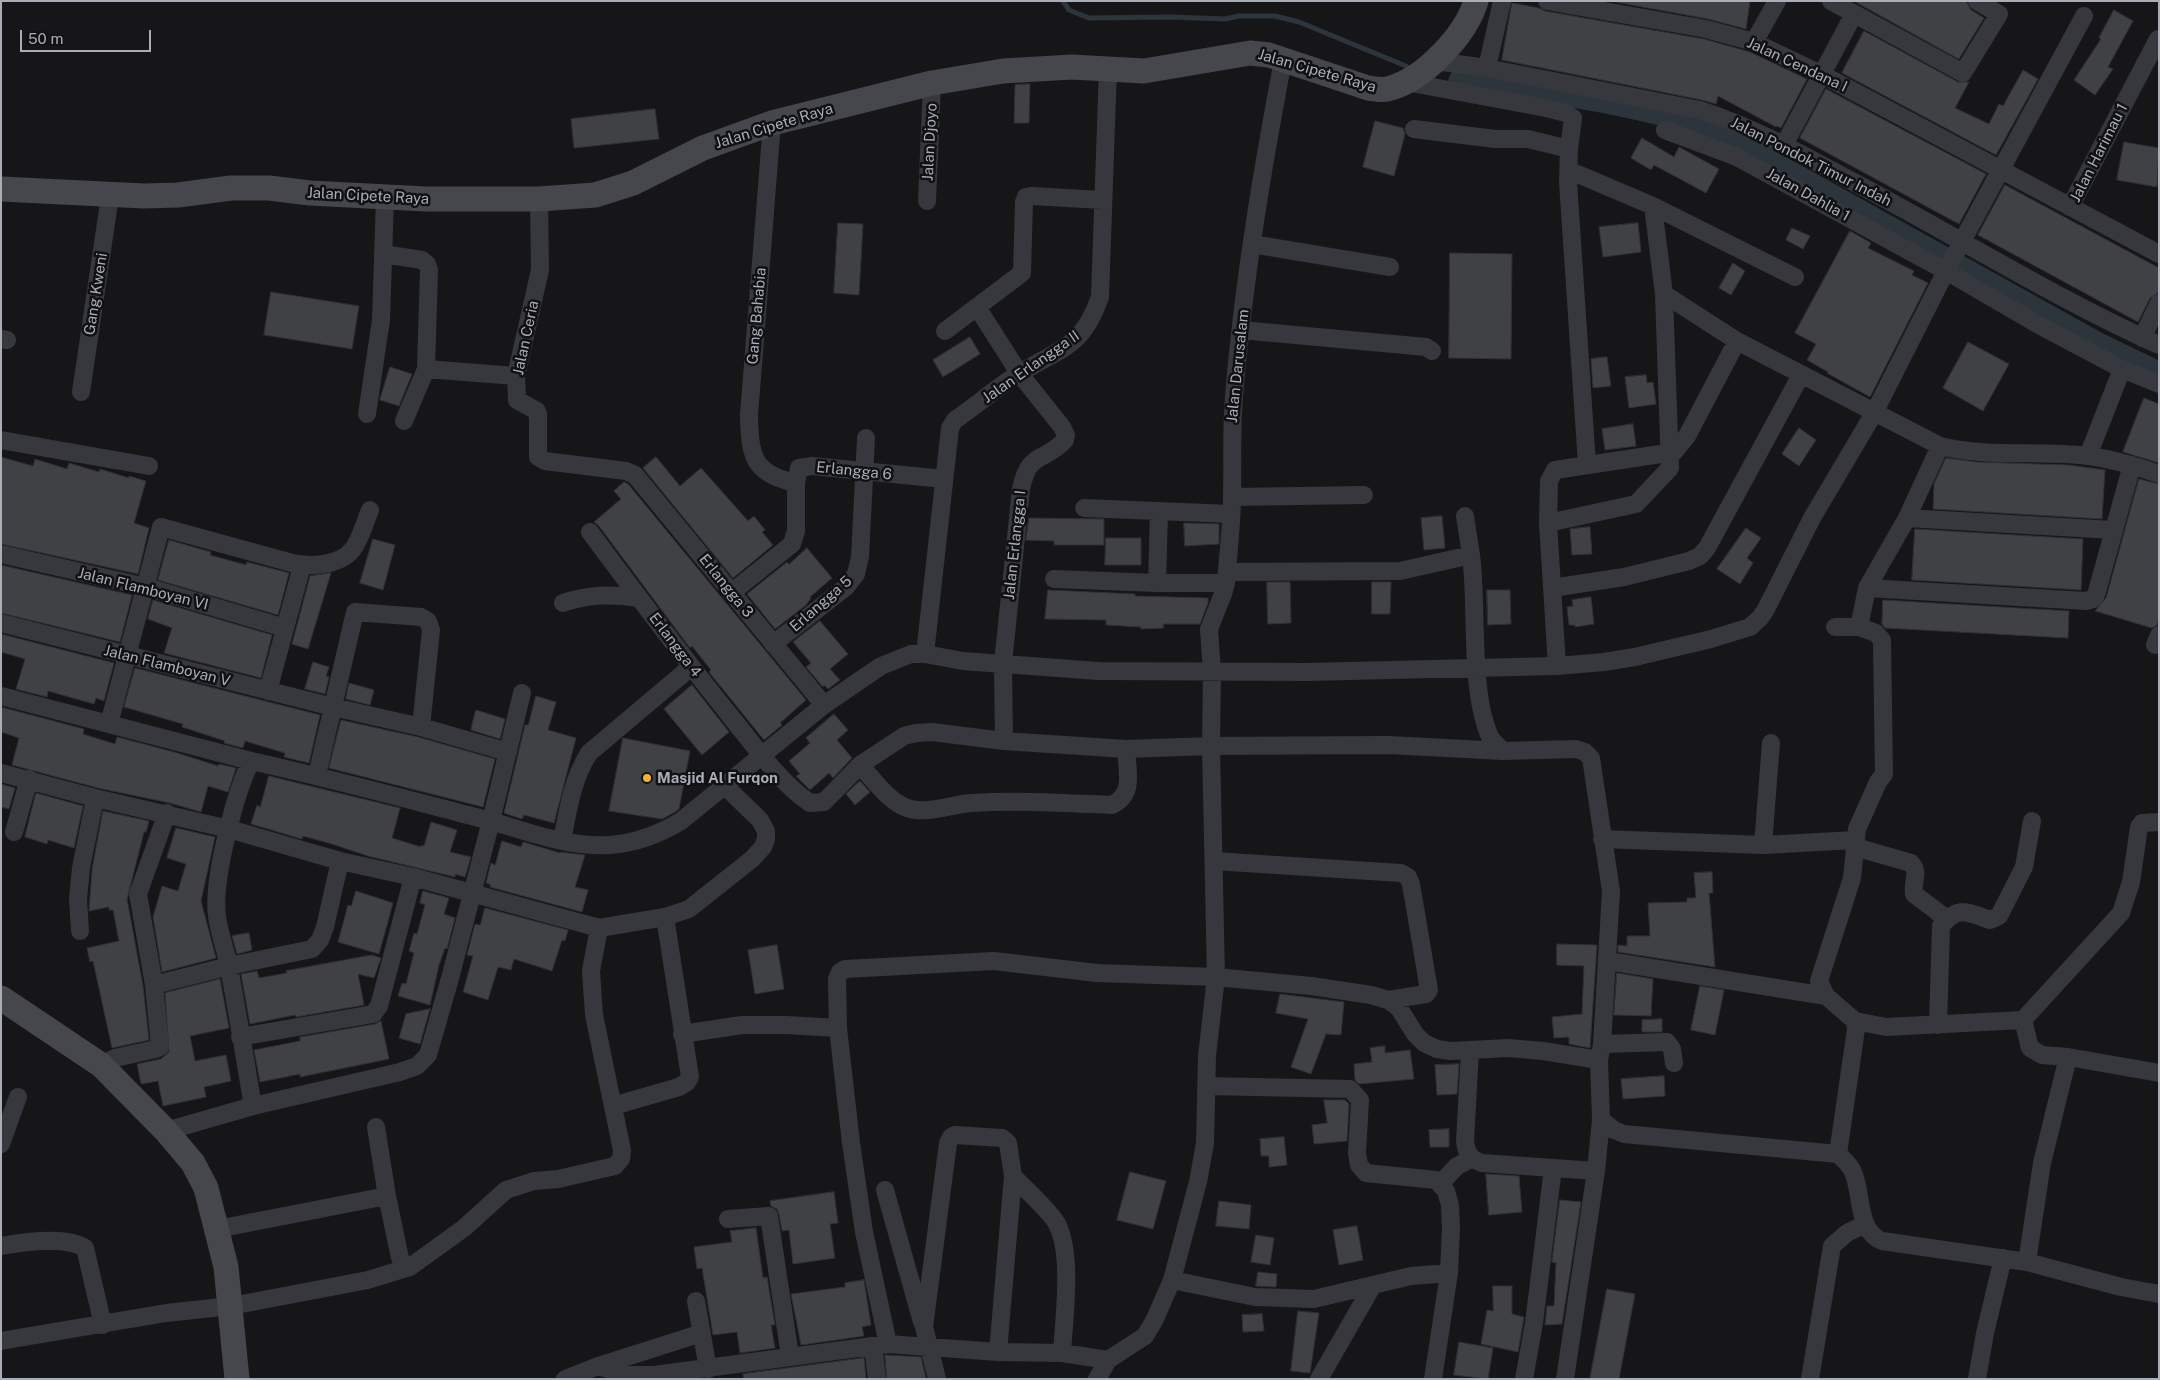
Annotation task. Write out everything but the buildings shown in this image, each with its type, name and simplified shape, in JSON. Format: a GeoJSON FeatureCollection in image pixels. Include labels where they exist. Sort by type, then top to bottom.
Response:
{"type":"FeatureCollection","features":[{"type":"Feature","properties":{"kind":"main road","name":"Jalan Cipete Raya"},"geometry":{"type":"LineString","coordinates":[[1,189],[110,196],[178,195],[210,190],[248,188],[385,198],[539,199],[595,195],[633,183],[703,148],[772,123],[932,83],[1022,69],[1072,67],[1144,71],[1250,52],[1269,54],[1381,90],[1406,82],[1435,61],[1458,36],[1476,1]]}},
{"type":"Feature","properties":{"kind":"main road"},"geometry":{"type":"LineString","coordinates":[[1,998],[101,1065],[166,1131],[197,1171],[206,1188],[226,1267],[237,1379]]}},
{"type":"Feature","properties":{"kind":"street"},"geometry":{"type":"LineString","coordinates":[[1487,68],[1502,1]]}},
{"type":"Feature","properties":{"kind":"street","name":"Jalan Cendana I"},"geometry":{"type":"LineString","coordinates":[[1547,1],[1576,4],[1706,30],[1754,42],[1823,75],[2070,207]]}},
{"type":"Feature","properties":{"kind":"street"},"geometry":{"type":"LineString","coordinates":[[1754,42],[1777,1]]}},
{"type":"Feature","properties":{"kind":"street"},"geometry":{"type":"LineString","coordinates":[[1830,1],[1964,73],[1999,14],[1977,1]]}},
{"type":"Feature","properties":{"kind":"street"},"geometry":{"type":"LineString","coordinates":[[1784,145],[1854,14]]}},
{"type":"Feature","properties":{"kind":"street"},"geometry":{"type":"LineString","coordinates":[[1,696],[251,761],[317,775],[562,841],[609,845],[639,841],[659,834],[681,821],[824,705],[880,666],[911,654],[1088,670],[1308,672],[1477,669],[1604,662],[1711,640],[1742,630],[1757,622],[1766,609],[1812,518],[1874,413],[1954,257],[2084,16]]}},
{"type":"Feature","properties":{"kind":"street","name":"Jalan Harimau 1"},"geometry":{"type":"LineString","coordinates":[[2158,39],[2070,207],[2159,254]]}},
{"type":"Feature","properties":{"kind":"street","name":"Jalan Darusalam"},"geometry":{"type":"LineString","coordinates":[[1108,1360],[1145,1336],[1172,1280],[1198,1182],[1205,1143],[1207,1056],[1216,977],[1211,746],[1212,672],[1209,629],[1223,594],[1226,577],[1232,497],[1231,442],[1241,330],[1269,132],[1283,60]]}},
{"type":"Feature","properties":{"kind":"street","name":"Jalan Pondok Timur Indah"},"geometry":{"type":"LineString","coordinates":[[1435,61],[1487,68],[1700,110],[1784,145],[1879,195],[2039,325],[2122,369],[2159,384]]}},
{"type":"Feature","properties":{"kind":"street","name":"Jalan Erlangga II"},"geometry":{"type":"LineString","coordinates":[[925,654],[950,428],[955,420],[1019,373],[1076,340],[1087,327],[1100,297],[1108,68]]}},
{"type":"Feature","properties":{"kind":"street"},"geometry":{"type":"LineString","coordinates":[[1406,82],[1546,108],[1566,113],[1573,118],[1569,149],[1569,172],[1587,464]]}},
{"type":"Feature","properties":{"kind":"street","name":"Jalan Djoyo"},"geometry":{"type":"LineString","coordinates":[[927,201],[932,83]]}},
{"type":"Feature","properties":{"kind":"street","name":"Gang Bahabia"},"geometry":{"type":"LineString","coordinates":[[772,123],[749,415],[750,444],[759,464],[767,474],[796,483]]}},
{"type":"Feature","properties":{"kind":"street"},"geometry":{"type":"LineString","coordinates":[[1414,129],[1495,139],[1528,139],[1569,149]]}},
{"type":"Feature","properties":{"kind":"street","name":"Jalan Dahlia 1"},"geometry":{"type":"LineString","coordinates":[[1665,130],[1737,157],[1954,257]]}},
{"type":"Feature","properties":{"kind":"street"},"geometry":{"type":"LineString","coordinates":[[1569,172],[1653,206],[1795,277]]}},
{"type":"Feature","properties":{"kind":"street","name":"Gang Kweni"},"geometry":{"type":"LineString","coordinates":[[81,392],[110,196]]}},
{"type":"Feature","properties":{"kind":"street"},"geometry":{"type":"LineString","coordinates":[[945,331],[1022,273],[1024,202],[1026,198],[1032,196],[1102,200]]}},
{"type":"Feature","properties":{"kind":"street"},"geometry":{"type":"LineString","coordinates":[[366,414],[381,320],[385,198]]}},
{"type":"Feature","properties":{"kind":"street","name":"Jalan Ceria"},"geometry":{"type":"LineString","coordinates":[[539,199],[540,270],[516,376],[516,400],[537,411],[537,454],[541,460],[626,471]]}},
{"type":"Feature","properties":{"kind":"street"},"geometry":{"type":"LineString","coordinates":[[1548,523],[1636,504],[1667,473],[1671,466],[1664,294],[1653,206]]}},
{"type":"Feature","properties":{"kind":"street"},"geometry":{"type":"LineString","coordinates":[[1252,244],[1390,267]]}},
{"type":"Feature","properties":{"kind":"street"},"geometry":{"type":"LineString","coordinates":[[382,254],[422,260],[428,266],[426,369],[404,421]]}},
{"type":"Feature","properties":{"kind":"street","name":"Jalan Pondok Timur Indah"},"geometry":{"type":"LineString","coordinates":[[1954,257],[2103,319],[2159,345]]}},
{"type":"Feature","properties":{"kind":"street"},"geometry":{"type":"LineString","coordinates":[[1664,294],[1737,341],[1940,446],[1965,450],[2088,456],[2132,465],[2159,474]]}},
{"type":"Feature","properties":{"kind":"street"},"geometry":{"type":"LineString","coordinates":[[2142,338],[2159,303]]}},
{"type":"Feature","properties":{"kind":"street"},"geometry":{"type":"LineString","coordinates":[[977,307],[1019,373]]}},
{"type":"Feature","properties":{"kind":"street"},"geometry":{"type":"LineString","coordinates":[[1241,330],[1382,342],[1426,347],[1432,351]]}},
{"type":"Feature","properties":{"kind":"street"},"geometry":{"type":"LineString","coordinates":[[1557,666],[1548,523],[1548,481],[1555,470],[1587,464],[1670,454],[1678,449],[1687,436],[1737,341]]}},
{"type":"Feature","properties":{"kind":"street"},"geometry":{"type":"LineString","coordinates":[[426,369],[516,376]]}},
{"type":"Feature","properties":{"kind":"street"},"geometry":{"type":"LineString","coordinates":[[2088,456],[2122,369]]}},
{"type":"Feature","properties":{"kind":"street","name":"Jalan Erlangga I"},"geometry":{"type":"LineString","coordinates":[[1003,663],[1019,502],[1024,472],[1031,462],[1061,445],[1066,435],[1062,427],[1019,373]]}},
{"type":"Feature","properties":{"kind":"street"},"geometry":{"type":"LineString","coordinates":[[1552,588],[1624,577],[1690,561],[1700,556],[1707,548],[1801,375]]}},
{"type":"Feature","properties":{"kind":"street","name":"Erlangga 5"},"geometry":{"type":"LineString","coordinates":[[773,644],[846,587],[856,574],[860,558],[866,438]]}},
{"type":"Feature","properties":{"kind":"street"},"geometry":{"type":"LineString","coordinates":[[1,440],[149,466]]}},
{"type":"Feature","properties":{"kind":"street"},"geometry":{"type":"LineString","coordinates":[[1859,628],[1867,588],[1907,518],[1940,446]]}},
{"type":"Feature","properties":{"kind":"street"},"geometry":{"type":"LineString","coordinates":[[1867,588],[2086,601],[2092,599],[2096,595],[2132,465]]}},
{"type":"Feature","properties":{"kind":"street","name":"Erlangga 6"},"geometry":{"type":"LineString","coordinates":[[731,592],[792,544],[796,531],[796,483],[799,468],[803,466],[944,479]]}},
{"type":"Feature","properties":{"kind":"street","name":"Erlangga 3"},"geometry":{"type":"LineString","coordinates":[[626,471],[635,475],[824,705]]}},
{"type":"Feature","properties":{"kind":"street"},"geometry":{"type":"LineString","coordinates":[[1232,497],[1364,495]]}},
{"type":"Feature","properties":{"kind":"street"},"geometry":{"type":"LineString","coordinates":[[1084,508],[1231,514]]}},
{"type":"Feature","properties":{"kind":"street"},"geometry":{"type":"LineString","coordinates":[[110,724],[161,527],[302,566],[334,562],[353,549],[370,510]]}},
{"type":"Feature","properties":{"kind":"street"},"geometry":{"type":"LineString","coordinates":[[1157,583],[1159,512]]}},
{"type":"Feature","properties":{"kind":"street"},"geometry":{"type":"LineString","coordinates":[[1465,516],[1475,585],[1477,669],[1482,709],[1491,739],[1503,751]]}},
{"type":"Feature","properties":{"kind":"street"},"geometry":{"type":"LineString","coordinates":[[1907,518],[2114,530]]}},
{"type":"Feature","properties":{"kind":"street","name":"Erlangga 4"},"geometry":{"type":"LineString","coordinates":[[590,532],[762,756],[798,794],[810,804],[824,802],[860,766]]}},
{"type":"Feature","properties":{"kind":"street","name":"Jalan Flamboyan VI"},"geometry":{"type":"LineString","coordinates":[[1,554],[146,588],[285,628]]}},
{"type":"Feature","properties":{"kind":"street"},"geometry":{"type":"LineString","coordinates":[[1054,579],[1157,583],[1226,577],[1400,571],[1471,555]]}},
{"type":"Feature","properties":{"kind":"street"},"geometry":{"type":"LineString","coordinates":[[268,691],[302,566]]}},
{"type":"Feature","properties":{"kind":"street"},"geometry":{"type":"LineString","coordinates":[[563,603],[595,595],[611,594],[639,598]]}},
{"type":"Feature","properties":{"kind":"street"},"geometry":{"type":"LineString","coordinates":[[317,775],[355,612],[420,617],[428,621],[431,630],[421,727]]}},
{"type":"Feature","properties":{"kind":"street","name":"Jalan Flamboyan V"},"geometry":{"type":"LineString","coordinates":[[1,623],[268,691],[421,727],[508,752]]}},
{"type":"Feature","properties":{"kind":"street"},"geometry":{"type":"LineString","coordinates":[[1836,627],[1859,628],[1876,633],[1882,640],[1884,774],[1878,782],[1857,829],[1852,878],[1819,981],[1826,996],[1855,1021],[1886,1027],[2023,1020],[2121,913],[2131,882],[2139,826],[2159,822]]}},
{"type":"Feature","properties":{"kind":"street"},"geometry":{"type":"LineString","coordinates":[[1003,663],[1004,741]]}},
{"type":"Feature","properties":{"kind":"street"},"geometry":{"type":"LineString","coordinates":[[562,841],[572,790],[582,764],[589,754],[692,667]]}},
{"type":"Feature","properties":{"kind":"street"},"geometry":{"type":"LineString","coordinates":[[166,1131],[253,1106],[358,1083],[418,1066],[428,1055],[491,821],[522,693]]}},
{"type":"Feature","properties":{"kind":"street"},"geometry":{"type":"LineString","coordinates":[[1126,750],[1128,784],[1126,794],[1122,800],[1112,805],[1012,802],[969,803],[930,809],[909,809],[894,802],[860,766],[904,736],[932,732],[1004,741],[1126,750],[1211,746],[1388,745],[1503,751],[1576,749],[1585,752],[1591,758],[1611,891],[1601,1052],[1601,1120],[1596,1171],[1565,1379]]}},
{"type":"Feature","properties":{"kind":"street"},"geometry":{"type":"LineString","coordinates":[[1763,845],[1771,743]]}},
{"type":"Feature","properties":{"kind":"street"},"geometry":{"type":"LineString","coordinates":[[251,761],[238,793],[222,860],[216,897],[217,916],[229,966],[253,1106]]}},
{"type":"Feature","properties":{"kind":"street"},"geometry":{"type":"LineString","coordinates":[[1,773],[95,798],[167,813],[229,829],[340,861],[413,877],[599,928],[665,917],[689,909],[752,859],[763,847],[766,831],[760,820],[725,786]]}},
{"type":"Feature","properties":{"kind":"street"},"geometry":{"type":"LineString","coordinates":[[14,832],[29,779]]}},
{"type":"Feature","properties":{"kind":"street"},"geometry":{"type":"LineString","coordinates":[[80,931],[78,899],[81,868],[95,798]]}},
{"type":"Feature","properties":{"kind":"street"},"geometry":{"type":"LineString","coordinates":[[101,1065],[115,1058],[160,1047],[161,1040],[154,985],[138,894],[167,813]]}},
{"type":"Feature","properties":{"kind":"street"},"geometry":{"type":"LineString","coordinates":[[1938,1025],[1941,926],[1950,915],[1958,912],[1966,912],[1990,920],[1999,916],[2024,867],[2032,820]]}},
{"type":"Feature","properties":{"kind":"street"},"geometry":{"type":"LineString","coordinates":[[1602,839],[1763,845],[1855,844],[1911,863],[1915,867],[1916,875],[1912,886],[1914,894],[1947,919]]}},
{"type":"Feature","properties":{"kind":"street"},"geometry":{"type":"LineString","coordinates":[[154,985],[229,966],[312,949],[320,940],[325,927],[340,861]]}},
{"type":"Feature","properties":{"kind":"street"},"geometry":{"type":"LineString","coordinates":[[1214,861],[1401,873],[1408,877],[1411,884],[1429,990],[1426,994],[1420,996],[1388,1000]]}},
{"type":"Feature","properties":{"kind":"street"},"geometry":{"type":"LineString","coordinates":[[240,1037],[373,1014],[379,1006],[413,877]]}},
{"type":"Feature","properties":{"kind":"street"},"geometry":{"type":"LineString","coordinates":[[613,1106],[679,1087],[687,1082],[690,1077],[665,917]]}},
{"type":"Feature","properties":{"kind":"street"},"geometry":{"type":"LineString","coordinates":[[1,1341],[166,1313],[231,1306],[368,1280],[410,1267],[464,1228],[506,1190],[534,1181],[558,1179],[615,1166],[621,1159],[622,1150],[594,1015],[591,978],[599,928]]}},
{"type":"Feature","properties":{"kind":"street"},"geometry":{"type":"LineString","coordinates":[[877,1379],[880,1345],[838,1028],[838,979],[840,972],[854,968],[994,961],[1097,973],[1216,977],[1319,988],[1371,995],[1388,1000],[1399,1008],[1415,1034],[1424,1043],[1437,1050],[1508,1048],[1601,1052],[1667,1042],[1672,1049],[1674,1063]]}},
{"type":"Feature","properties":{"kind":"street"},"geometry":{"type":"LineString","coordinates":[[1608,961],[1826,996]]}},
{"type":"Feature","properties":{"kind":"street"},"geometry":{"type":"LineString","coordinates":[[2023,1020],[2030,1048],[2042,1055],[2068,1057],[2159,1073]]}},
{"type":"Feature","properties":{"kind":"street"},"geometry":{"type":"LineString","coordinates":[[1838,1154],[1856,1029],[1855,1021]]}},
{"type":"Feature","properties":{"kind":"street"},"geometry":{"type":"LineString","coordinates":[[682,1034],[742,1025],[838,1028]]}},
{"type":"Feature","properties":{"kind":"street"},"geometry":{"type":"LineString","coordinates":[[1470,1050],[1465,1142],[1466,1151],[1471,1160]]}},
{"type":"Feature","properties":{"kind":"street"},"geometry":{"type":"LineString","coordinates":[[2027,1262],[2042,1163],[2068,1057]]}},
{"type":"Feature","properties":{"kind":"street"},"geometry":{"type":"LineString","coordinates":[[1207,1086],[1350,1089],[1360,1100],[1356,1153],[1359,1165],[1366,1173],[1436,1180],[1446,1191],[1450,1205],[1449,1272],[1433,1379]]}},
{"type":"Feature","properties":{"kind":"street"},"geometry":{"type":"LineString","coordinates":[[1,1144],[18,1098]]}},
{"type":"Feature","properties":{"kind":"street"},"geometry":{"type":"LineString","coordinates":[[1601,1120],[1614,1130],[1624,1134],[1838,1154],[1853,1172],[1865,1224],[1872,1237],[1882,1241],[2027,1262],[2121,1287],[2159,1294]]}},
{"type":"Feature","properties":{"kind":"street"},"geometry":{"type":"LineString","coordinates":[[376,1126],[400,1258]]}},
{"type":"Feature","properties":{"kind":"street"},"geometry":{"type":"LineString","coordinates":[[924,1327],[948,1143],[951,1137],[955,1135],[1002,1138],[1008,1142],[1013,1176],[998,1352]]}},
{"type":"Feature","properties":{"kind":"street"},"geometry":{"type":"LineString","coordinates":[[1440,1184],[1457,1166],[1471,1160],[1482,1163],[1596,1171]]}},
{"type":"Feature","properties":{"kind":"street"},"geometry":{"type":"LineString","coordinates":[[1524,1379],[1534,1323],[1552,1168]]}},
{"type":"Feature","properties":{"kind":"street"},"geometry":{"type":"LineString","coordinates":[[1013,1176],[1057,1223],[1064,1245],[1066,1266],[1062,1353]]}},
{"type":"Feature","properties":{"kind":"street"},"geometry":{"type":"LineString","coordinates":[[885,1190],[937,1379]]}},
{"type":"Feature","properties":{"kind":"street"},"geometry":{"type":"LineString","coordinates":[[217,1229],[388,1196]]}},
{"type":"Feature","properties":{"kind":"street"},"geometry":{"type":"LineString","coordinates":[[728,1219],[769,1216],[790,1356]]}},
{"type":"Feature","properties":{"kind":"street"},"geometry":{"type":"LineString","coordinates":[[1810,1379],[1832,1246],[1842,1236],[1865,1224]]}},
{"type":"Feature","properties":{"kind":"street"},"geometry":{"type":"LineString","coordinates":[[1,1246],[66,1241],[78,1243],[85,1248],[103,1325]]}},
{"type":"Feature","properties":{"kind":"street"},"geometry":{"type":"LineString","coordinates":[[1977,1379],[1985,1334],[2003,1258]]}},
{"type":"Feature","properties":{"kind":"street"},"geometry":{"type":"LineString","coordinates":[[1172,1280],[1255,1297],[1314,1299],[1411,1276],[1449,1272]]}},
{"type":"Feature","properties":{"kind":"street"},"geometry":{"type":"LineString","coordinates":[[1319,1379],[1373,1285]]}},
{"type":"Feature","properties":{"kind":"street"},"geometry":{"type":"LineString","coordinates":[[696,1301],[708,1369]]}},
{"type":"Feature","properties":{"kind":"street"},"geometry":{"type":"LineString","coordinates":[[583,1374],[702,1333]]}},
{"type":"Feature","properties":{"kind":"street"},"geometry":{"type":"LineString","coordinates":[[583,1374],[673,1376],[790,1356],[880,1345],[929,1346],[942,1349],[998,1352],[1062,1353],[1108,1360],[1097,1379]]}},
{"type":"Feature","properties":{"kind":"waterway"},"geometry":{"type":"LineString","coordinates":[[1063,1],[1069,10],[1089,18],[1170,17],[1225,19],[1239,16],[1275,16],[1299,22],[1406,66]]}},
{"type":"Feature","properties":{"kind":"waterway"},"geometry":{"type":"LineString","coordinates":[[1458,80],[1630,109],[1698,126],[1731,137],[2099,342],[2159,371]]}},
{"type":"Feature","properties":{"kind":"place","name":"Masjid Al Furqon"},"geometry":{"type":"Point","coordinates":[647,778]}}]}
